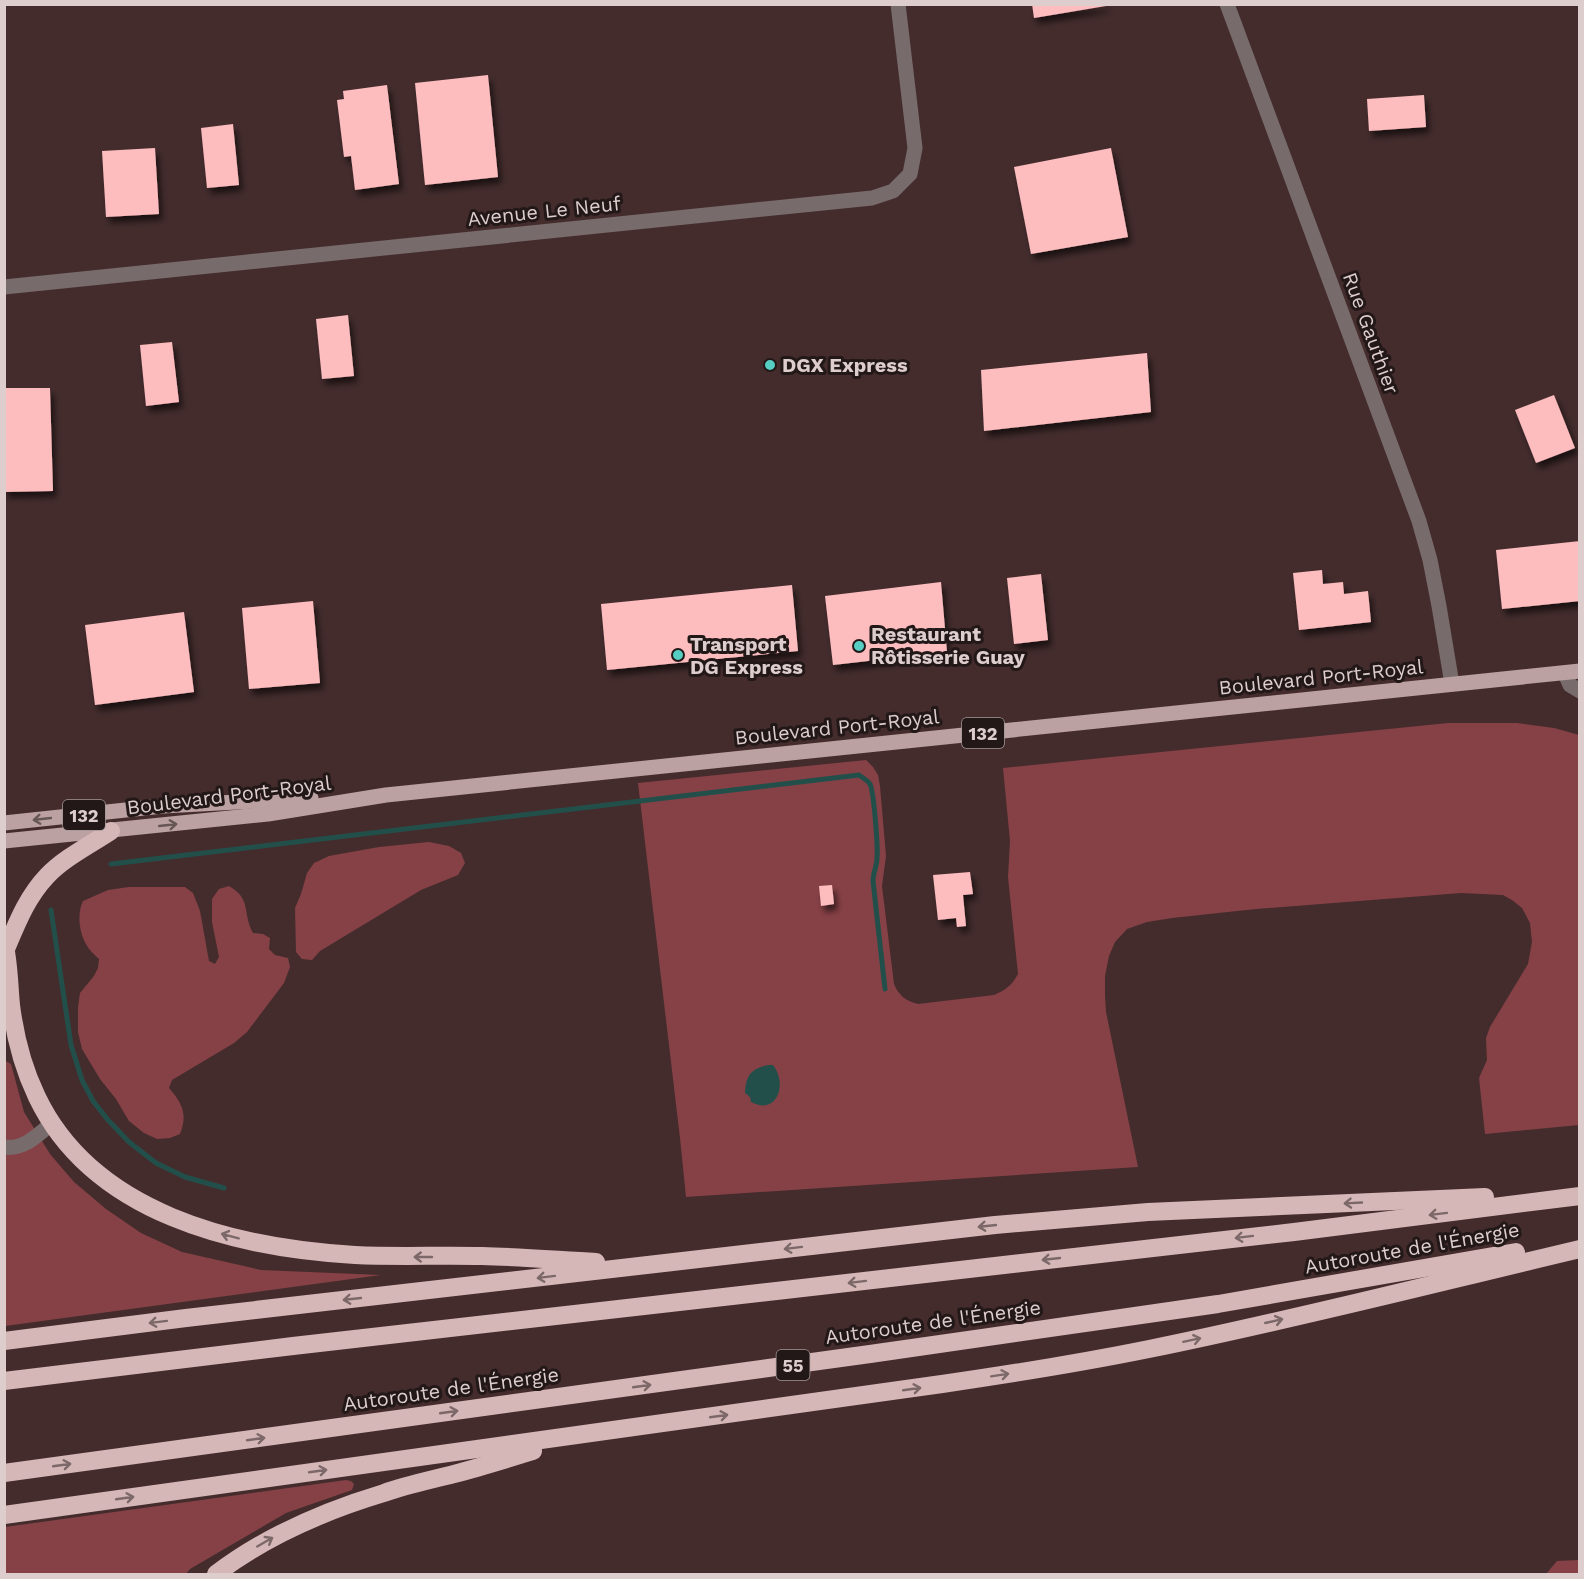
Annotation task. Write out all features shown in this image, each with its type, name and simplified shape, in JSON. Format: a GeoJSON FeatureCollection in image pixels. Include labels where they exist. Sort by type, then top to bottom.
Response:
{"type":"FeatureCollection","features":[{"type":"Feature","properties":{"kind":"highway"},"geometry":{"type":"LineString","coordinates":[[111,831],[60,865],[41,882],[5,945],[11,1004],[21,1054],[38,1098],[52,1123],[83,1161],[130,1196],[188,1223],[242,1239],[297,1250],[415,1257],[482,1256],[645,1265]]}},
{"type":"Feature","properties":{"kind":"highway"},"geometry":{"type":"LineString","coordinates":[[4,1341],[967,1228],[1148,1212],[1580,1195]]}},
{"type":"Feature","properties":{"kind":"highway","name":"Autoroute de l'Énergie"},"geometry":{"type":"LineString","coordinates":[[4,1381],[1246,1237],[1580,1195]]}},
{"type":"Feature","properties":{"kind":"highway","name":"Autoroute de l'Énergie"},"geometry":{"type":"LineString","coordinates":[[4,1473],[1218,1304],[1580,1241]]}},
{"type":"Feature","properties":{"kind":"highway"},"geometry":{"type":"LineString","coordinates":[[4,1515],[942,1384],[1147,1350],[1580,1249]]}},
{"type":"Feature","properties":{"kind":"highway"},"geometry":{"type":"LineString","coordinates":[[216,1575],[242,1556],[314,1517],[386,1492],[598,1432]]}},
{"type":"Feature","properties":{"kind":"main road","name":"Boulevard Port-Royal"},"geometry":{"type":"LineString","coordinates":[[4,823],[163,806],[386,795],[1572,672]]}},
{"type":"Feature","properties":{"kind":"main road","name":"Boulevard Port-Royal"},"geometry":{"type":"LineString","coordinates":[[4,841],[268,814],[386,795]]}},
{"type":"Feature","properties":{"kind":"street","name":"Avenue Le Neuf"},"geometry":{"type":"LineString","coordinates":[[4,287],[872,198],[893,190],[910,174],[915,148],[898,4]]}},
{"type":"Feature","properties":{"kind":"street","name":"Rue Gauthier"},"geometry":{"type":"LineString","coordinates":[[1227,4],[1419,521],[1435,583],[1452,684]]}},
{"type":"Feature","properties":{"kind":"street"},"geometry":{"type":"LineString","coordinates":[[1572,672],[1570,685],[1580,692]]}},
{"type":"Feature","properties":{"kind":"street"},"geometry":{"type":"LineString","coordinates":[[4,1147],[15,1148],[24,1145],[52,1123]]}},
{"type":"Feature","properties":{"kind":"shaded area"},"geometry":{"type":"Polygon","coordinates":[[[1448,723],[1517,723],[1554,728],[1579,735],[1579,1125],[1485,1134],[1479,1078],[1487,1060],[1486,1038],[1490,1027],[1528,964],[1532,942],[1530,923],[1522,908],[1512,900],[1503,895],[1461,893],[1256,909],[1147,922],[1127,929],[1115,942],[1109,956],[1105,976],[1106,1012],[1138,1167],[686,1197],[638,783],[866,760],[878,775],[880,786],[886,856],[882,886],[894,984],[903,997],[918,1004],[994,995],[1008,987],[1018,974],[1008,877],[1010,841],[1003,768],[1448,723]]]}},
{"type":"Feature","properties":{"kind":"shaded area"},"geometry":{"type":"Polygon","coordinates":[[[429,842],[449,846],[461,853],[465,863],[458,875],[421,890],[320,951],[312,960],[302,959],[296,952],[295,908],[307,873],[314,863],[329,856],[379,847],[429,842]]]}},
{"type":"Feature","properties":{"kind":"shaded area"},"geometry":{"type":"Polygon","coordinates":[[[229,886],[244,901],[253,933],[263,934],[270,938],[269,949],[275,955],[288,958],[290,967],[284,983],[247,1032],[234,1043],[172,1080],[169,1088],[182,1109],[182,1127],[180,1134],[157,1139],[144,1133],[129,1121],[82,1049],[78,1032],[80,993],[94,976],[99,959],[89,948],[82,934],[79,917],[81,906],[83,901],[108,890],[129,887],[185,887],[193,893],[200,911],[209,961],[215,964],[219,957],[212,922],[212,899],[219,889],[229,886]]]}},
{"type":"Feature","properties":{"kind":"shaded area"},"geometry":{"type":"Polygon","coordinates":[[[4,1060],[11,1064],[24,1112],[50,1154],[74,1182],[106,1209],[141,1233],[182,1252],[261,1270],[381,1275],[5,1326],[4,1060]]]}},
{"type":"Feature","properties":{"kind":"shaded area"},"geometry":{"type":"Polygon","coordinates":[[[346,1480],[354,1484],[352,1490],[286,1513],[190,1569],[186,1574],[5,1574],[5,1527],[346,1480]]]}},
{"type":"Feature","properties":{"kind":"shaded area"},"geometry":{"type":"Polygon","coordinates":[[[1579,1560],[1579,1574],[1546,1574],[1557,1561],[1579,1560]]]}},
{"type":"Feature","properties":{"kind":"water"},"geometry":{"type":"Polygon","coordinates":[[[773,1065],[777,1073],[780,1081],[779,1089],[773,1101],[768,1105],[760,1105],[751,1102],[750,1097],[745,1093],[748,1077],[757,1069],[773,1065]]]}},
{"type":"Feature","properties":{"kind":"building"},"geometry":{"type":"Polygon","coordinates":[[[1032,4],[1106,4],[1106,6],[1034,18],[1032,4]]]}},
{"type":"Feature","properties":{"kind":"building"},"geometry":{"type":"Polygon","coordinates":[[[488,75],[498,177],[425,185],[415,83],[488,75]]]}},
{"type":"Feature","properties":{"kind":"building"},"geometry":{"type":"Polygon","coordinates":[[[387,85],[399,184],[355,190],[351,156],[344,157],[337,100],[344,99],[343,91],[387,85]]]}},
{"type":"Feature","properties":{"kind":"building"},"geometry":{"type":"Polygon","coordinates":[[[1424,95],[1426,127],[1369,131],[1367,99],[1424,95]]]}},
{"type":"Feature","properties":{"kind":"building"},"geometry":{"type":"Polygon","coordinates":[[[233,124],[239,185],[207,188],[201,128],[233,124]]]}},
{"type":"Feature","properties":{"kind":"building"},"geometry":{"type":"Polygon","coordinates":[[[155,148],[159,214],[106,217],[102,151],[155,148]]]}},
{"type":"Feature","properties":{"kind":"building"},"geometry":{"type":"Polygon","coordinates":[[[1111,148],[1128,237],[1031,254],[1014,167],[1111,148]]]}},
{"type":"Feature","properties":{"kind":"building"},"geometry":{"type":"Polygon","coordinates":[[[348,315],[354,376],[322,379],[316,319],[348,315]]]}},
{"type":"Feature","properties":{"kind":"building"},"geometry":{"type":"Polygon","coordinates":[[[172,342],[179,402],[146,406],[140,345],[172,342]]]}},
{"type":"Feature","properties":{"kind":"building"},"geometry":{"type":"Polygon","coordinates":[[[1147,353],[1151,412],[984,431],[981,370],[1147,353]]]}},
{"type":"Feature","properties":{"kind":"building"},"geometry":{"type":"Polygon","coordinates":[[[4,388],[50,388],[53,491],[4,492],[4,388]]]}},
{"type":"Feature","properties":{"kind":"building"},"geometry":{"type":"Polygon","coordinates":[[[1554,395],[1575,448],[1536,463],[1515,410],[1554,395]]]}},
{"type":"Feature","properties":{"kind":"building"},"geometry":{"type":"Polygon","coordinates":[[[1580,541],[1580,601],[1502,609],[1496,550],[1580,541]]]}},
{"type":"Feature","properties":{"kind":"building"},"geometry":{"type":"Polygon","coordinates":[[[1322,570],[1323,584],[1343,582],[1344,594],[1368,591],[1371,622],[1299,630],[1293,573],[1322,570]]]}},
{"type":"Feature","properties":{"kind":"building"},"geometry":{"type":"Polygon","coordinates":[[[1041,574],[1048,640],[1014,644],[1007,578],[1041,574]]]}},
{"type":"Feature","properties":{"kind":"building"},"geometry":{"type":"Polygon","coordinates":[[[941,582],[947,652],[833,665],[825,596],[941,582]]]}},
{"type":"Feature","properties":{"kind":"building"},"geometry":{"type":"Polygon","coordinates":[[[792,585],[798,651],[607,670],[601,604],[792,585]]]}},
{"type":"Feature","properties":{"kind":"building"},"geometry":{"type":"Polygon","coordinates":[[[313,601],[320,683],[249,689],[242,608],[313,601]]]}},
{"type":"Feature","properties":{"kind":"building"},"geometry":{"type":"Polygon","coordinates":[[[184,612],[194,692],[95,705],[85,625],[184,612]]]}},
{"type":"Feature","properties":{"kind":"building"},"geometry":{"type":"Polygon","coordinates":[[[970,872],[973,894],[963,895],[966,926],[957,927],[956,918],[938,920],[933,875],[970,872]]]}},
{"type":"Feature","properties":{"kind":"building"},"geometry":{"type":"Polygon","coordinates":[[[832,885],[834,904],[821,906],[819,886],[832,885]]]}},
{"type":"Feature","properties":{"kind":"waterway"},"geometry":{"type":"LineString","coordinates":[[111,864],[859,775],[870,784],[874,808],[877,861],[873,881],[885,989]]}},
{"type":"Feature","properties":{"kind":"waterway"},"geometry":{"type":"LineString","coordinates":[[51,910],[71,1045],[82,1080],[93,1101],[129,1142],[156,1163],[185,1177],[224,1188]]}},
{"type":"Feature","properties":{"kind":"place","name":"DGX Express"},"geometry":{"type":"Point","coordinates":[770,365]}},
{"type":"Feature","properties":{"kind":"place","name":"Restaurant Rôtisserie Guay"},"geometry":{"type":"Point","coordinates":[859,646]}},
{"type":"Feature","properties":{"kind":"place","name":"Transport DG Express"},"geometry":{"type":"Point","coordinates":[678,655]}}]}
